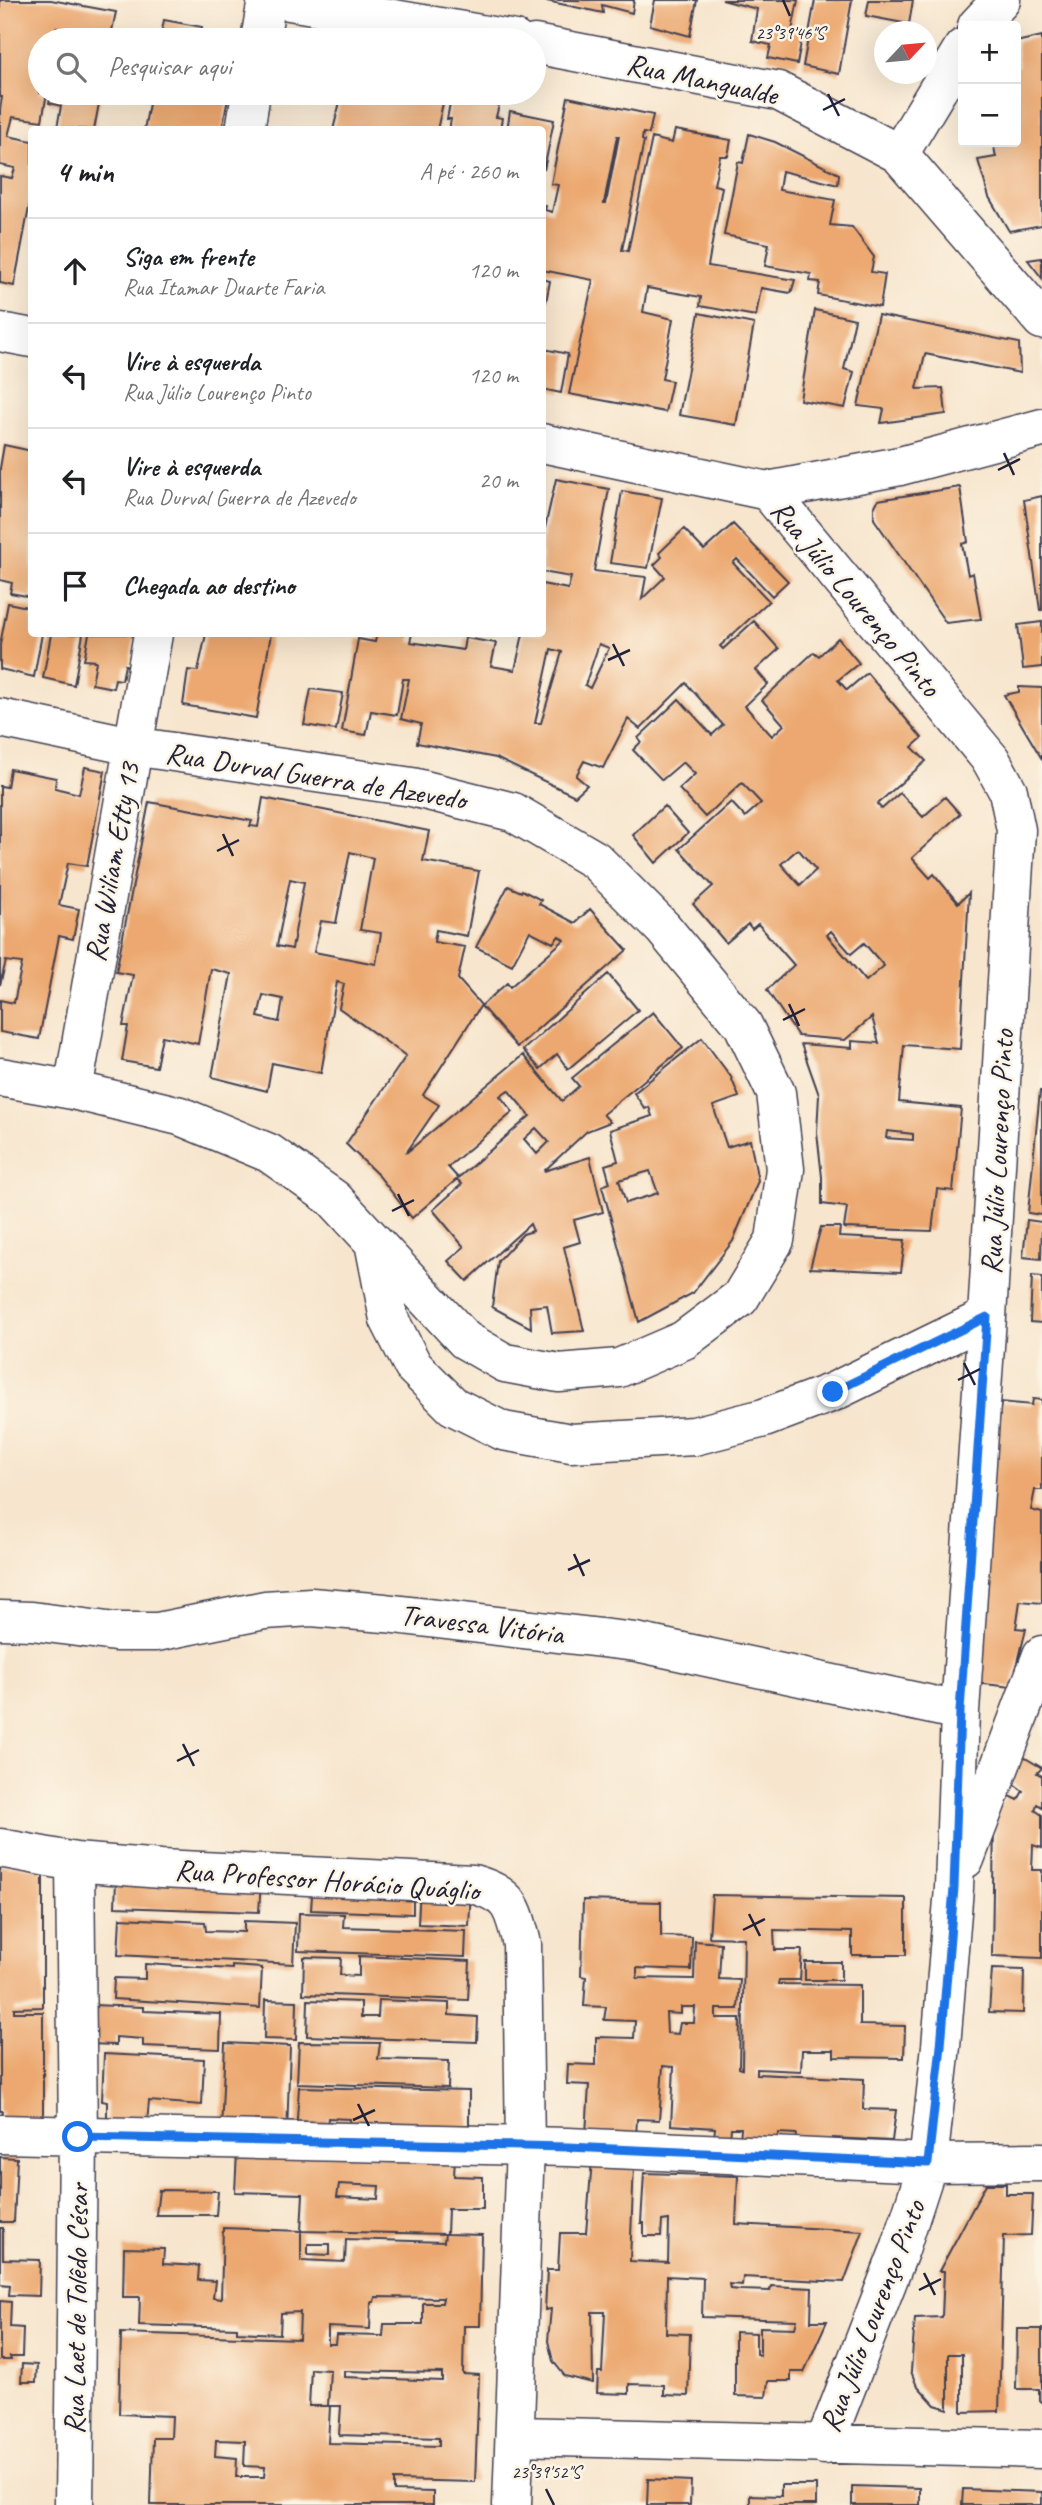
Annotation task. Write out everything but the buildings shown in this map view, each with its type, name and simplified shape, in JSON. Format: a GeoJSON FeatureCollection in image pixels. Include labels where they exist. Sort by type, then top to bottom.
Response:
{"type":"FeatureCollection","features":[{"type":"Feature","properties":{"kind":"street"},"geometry":{"type":"LineString","coordinates":[[262,28],[267,0]]}},
{"type":"Feature","properties":{"kind":"street"},"geometry":{"type":"LineString","coordinates":[[284,0],[446,28]]}},
{"type":"Feature","properties":{"kind":"street"},"geometry":{"type":"LineString","coordinates":[[982,21],[1001,0]]}},
{"type":"Feature","properties":{"kind":"street","name":"Rua Mangualde"},"geometry":{"type":"LineString","coordinates":[[546,46],[778,91],[899,154]]}},
{"type":"Feature","properties":{"kind":"street"},"geometry":{"type":"LineString","coordinates":[[958,56],[899,154],[1042,320]]}},
{"type":"Feature","properties":{"kind":"street"},"geometry":{"type":"LineString","coordinates":[[245,126],[249,105]]}},
{"type":"Feature","properties":{"kind":"street"},"geometry":{"type":"LineString","coordinates":[[0,332],[28,337]]}},
{"type":"Feature","properties":{"kind":"street"},"geometry":{"type":"LineString","coordinates":[[768,491],[900,466],[1042,428]]}},
{"type":"Feature","properties":{"kind":"street","name":"Rua Júlio Lourenço Pinto"},"geometry":{"type":"LineString","coordinates":[[546,444],[768,491],[991,760],[1008,791],[1016,830],[960,1711],[954,1888],[928,2163],[900,2249],[824,2445]]}},
{"type":"Feature","properties":{"kind":"street","name":"Rua Wiliam Etty 13"},"geometry":{"type":"LineString","coordinates":[[73,1090],[152,637]]}},
{"type":"Feature","properties":{"kind":"street","name":"Rua Durval Guerra de Azevedo"},"geometry":{"type":"LineString","coordinates":[[0,718],[132,746],[412,787],[513,812],[595,860],[663,928],[743,1025],[776,1093],[785,1169],[775,1240],[740,1298],[684,1340],[619,1368],[559,1373],[505,1363],[465,1340],[334,1199],[269,1153],[180,1116],[73,1090],[0,1077]]}},
{"type":"Feature","properties":{"kind":"street"},"geometry":{"type":"LineString","coordinates":[[374,1242],[388,1319],[413,1366],[453,1406],[503,1431],[571,1443],[694,1436],[764,1418],[833,1392],[987,1317]]}},
{"type":"Feature","properties":{"kind":"street","name":"Travessa Vitória"},"geometry":{"type":"LineString","coordinates":[[0,1620],[32,1621],[115,1632],[158,1632],[265,1610],[311,1607],[385,1612],[636,1642],[960,1711]]}},
{"type":"Feature","properties":{"kind":"street"},"geometry":{"type":"LineString","coordinates":[[954,1888],[1042,1655]]}},
{"type":"Feature","properties":{"kind":"street","name":"Rua Professor Horácio Quáglio"},"geometry":{"type":"LineString","coordinates":[[0,1848],[75,1862],[161,1870],[473,1884],[494,1890],[507,1901],[516,1919],[522,1944],[524,2146],[512,2505]]}},
{"type":"Feature","properties":{"kind":"street","name":"Rua Laet de Tolêdo César"},"geometry":{"type":"LineString","coordinates":[[74,2505],[78,2137],[75,1862]]}},
{"type":"Feature","properties":{"kind":"street"},"geometry":{"type":"LineString","coordinates":[[0,2134],[524,2146],[928,2163],[1042,2162]]}},
{"type":"Feature","properties":{"kind":"street"},"geometry":{"type":"LineString","coordinates":[[516,2436],[1042,2449]]}},
{"type":"Feature","properties":{"kind":"route"},"geometry":{"type":"LineString","coordinates":[[78,2137],[568,2147],[928,2163],[954,1888],[960,1711],[987,1317],[833,1392]]}}]}
